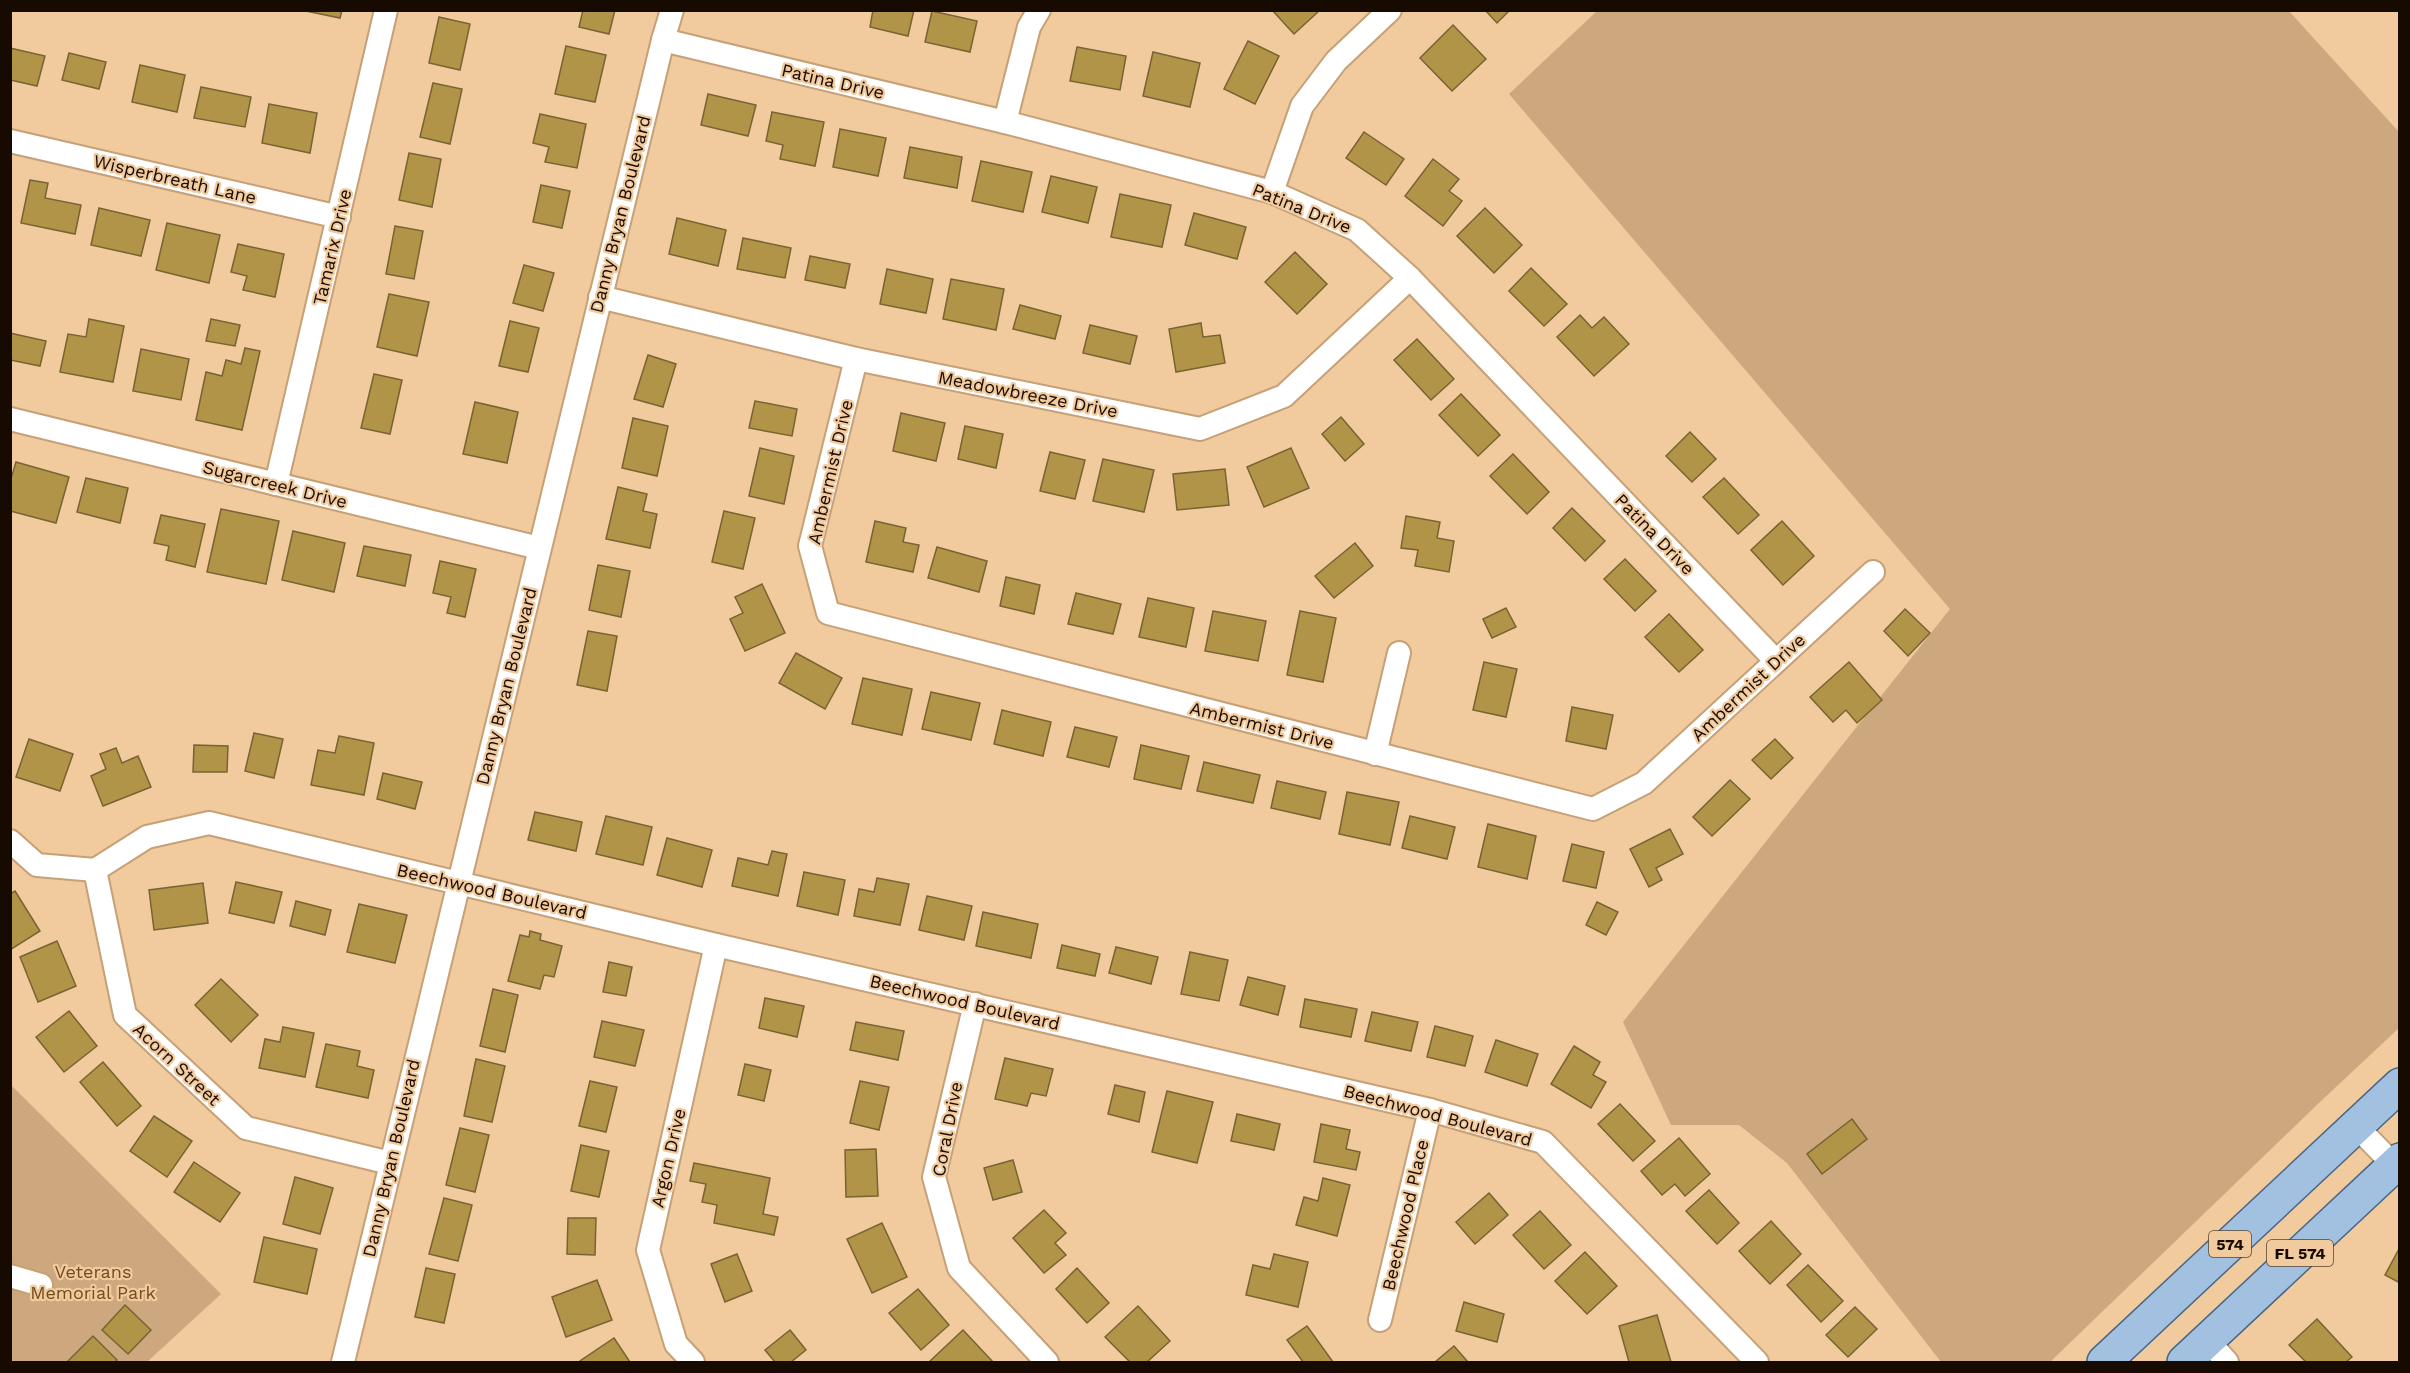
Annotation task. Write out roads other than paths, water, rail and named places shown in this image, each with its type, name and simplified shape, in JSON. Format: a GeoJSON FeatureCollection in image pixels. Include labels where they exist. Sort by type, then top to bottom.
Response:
{"type":"FeatureCollection","features":[{"type":"Feature","properties":{"kind":"main road","name":"574"},"geometry":{"type":"LineString","coordinates":[[2104,1362],[2400,1085]]}},
{"type":"Feature","properties":{"kind":"main road","name":"FL 574"},"geometry":{"type":"LineString","coordinates":[[2184,1362],[2217,1351],[2397,1166]]}},
{"type":"Feature","properties":{"kind":"street","name":"Tamarix Drive"},"geometry":{"type":"LineString","coordinates":[[276,484],[386,10]]}},
{"type":"Feature","properties":{"kind":"street","name":"Danny Bryan Boulevard"},"geometry":{"type":"LineString","coordinates":[[343,1362],[600,297],[672,10]]}},
{"type":"Feature","properties":{"kind":"street"},"geometry":{"type":"LineString","coordinates":[[1005,122],[1029,27],[1039,10]]}},
{"type":"Feature","properties":{"kind":"street"},"geometry":{"type":"LineString","coordinates":[[1272,192],[1302,106],[1336,60],[1390,10]]}},
{"type":"Feature","properties":{"kind":"street","name":"Patina Drive"},"geometry":{"type":"LineString","coordinates":[[663,40],[1005,122],[1272,192],[1357,230],[1410,278],[1776,661]]}},
{"type":"Feature","properties":{"kind":"street","name":"Wisperbreath Lane"},"geometry":{"type":"LineString","coordinates":[[10,141],[339,217]]}},
{"type":"Feature","properties":{"kind":"street","name":"Meadowbreeze Drive"},"geometry":{"type":"LineString","coordinates":[[600,297],[856,359],[1200,429],[1284,396],[1410,278]]}},
{"type":"Feature","properties":{"kind":"street","name":"Ambermist Drive"},"geometry":{"type":"LineString","coordinates":[[856,359],[810,546],[828,613],[1593,809],[1644,783],[1873,572]]}},
{"type":"Feature","properties":{"kind":"street","name":"Sugarcreek Drive"},"geometry":{"type":"LineString","coordinates":[[10,419],[539,548]]}},
{"type":"Feature","properties":{"kind":"street"},"geometry":{"type":"LineString","coordinates":[[1375,754],[1399,653]]}},
{"type":"Feature","properties":{"kind":"street","name":"Beechwood Boulevard"},"geometry":{"type":"LineString","coordinates":[[95,870],[147,837],[209,823],[716,945],[1430,1110],[1543,1142],[1746,1359]]}},
{"type":"Feature","properties":{"kind":"street"},"geometry":{"type":"LineString","coordinates":[[10,840],[37,864],[95,870]]}},
{"type":"Feature","properties":{"kind":"street","name":"Acorn Street"},"geometry":{"type":"LineString","coordinates":[[95,870],[125,1015],[246,1128],[390,1163]]}},
{"type":"Feature","properties":{"kind":"street","name":"Argon Drive"},"geometry":{"type":"LineString","coordinates":[[693,1362],[676,1344],[648,1250],[716,945]]}},
{"type":"Feature","properties":{"kind":"street","name":"Coral Drive"},"geometry":{"type":"LineString","coordinates":[[975,1004],[934,1178],[959,1268],[1047,1362]]}},
{"type":"Feature","properties":{"kind":"street","name":"Beechwood Place"},"geometry":{"type":"LineString","coordinates":[[1380,1320],[1430,1110]]}},
{"type":"Feature","properties":{"kind":"street"},"geometry":{"type":"LineString","coordinates":[[2356,1126],[2397,1166]]}},
{"type":"Feature","properties":{"kind":"street"},"geometry":{"type":"LineString","coordinates":[[10,1276],[41,1285]]}},
{"type":"Feature","properties":{"kind":"park label","name":"Veterans Memorial Park"},"geometry":{"type":"Point","coordinates":[93,1281]}}]}
